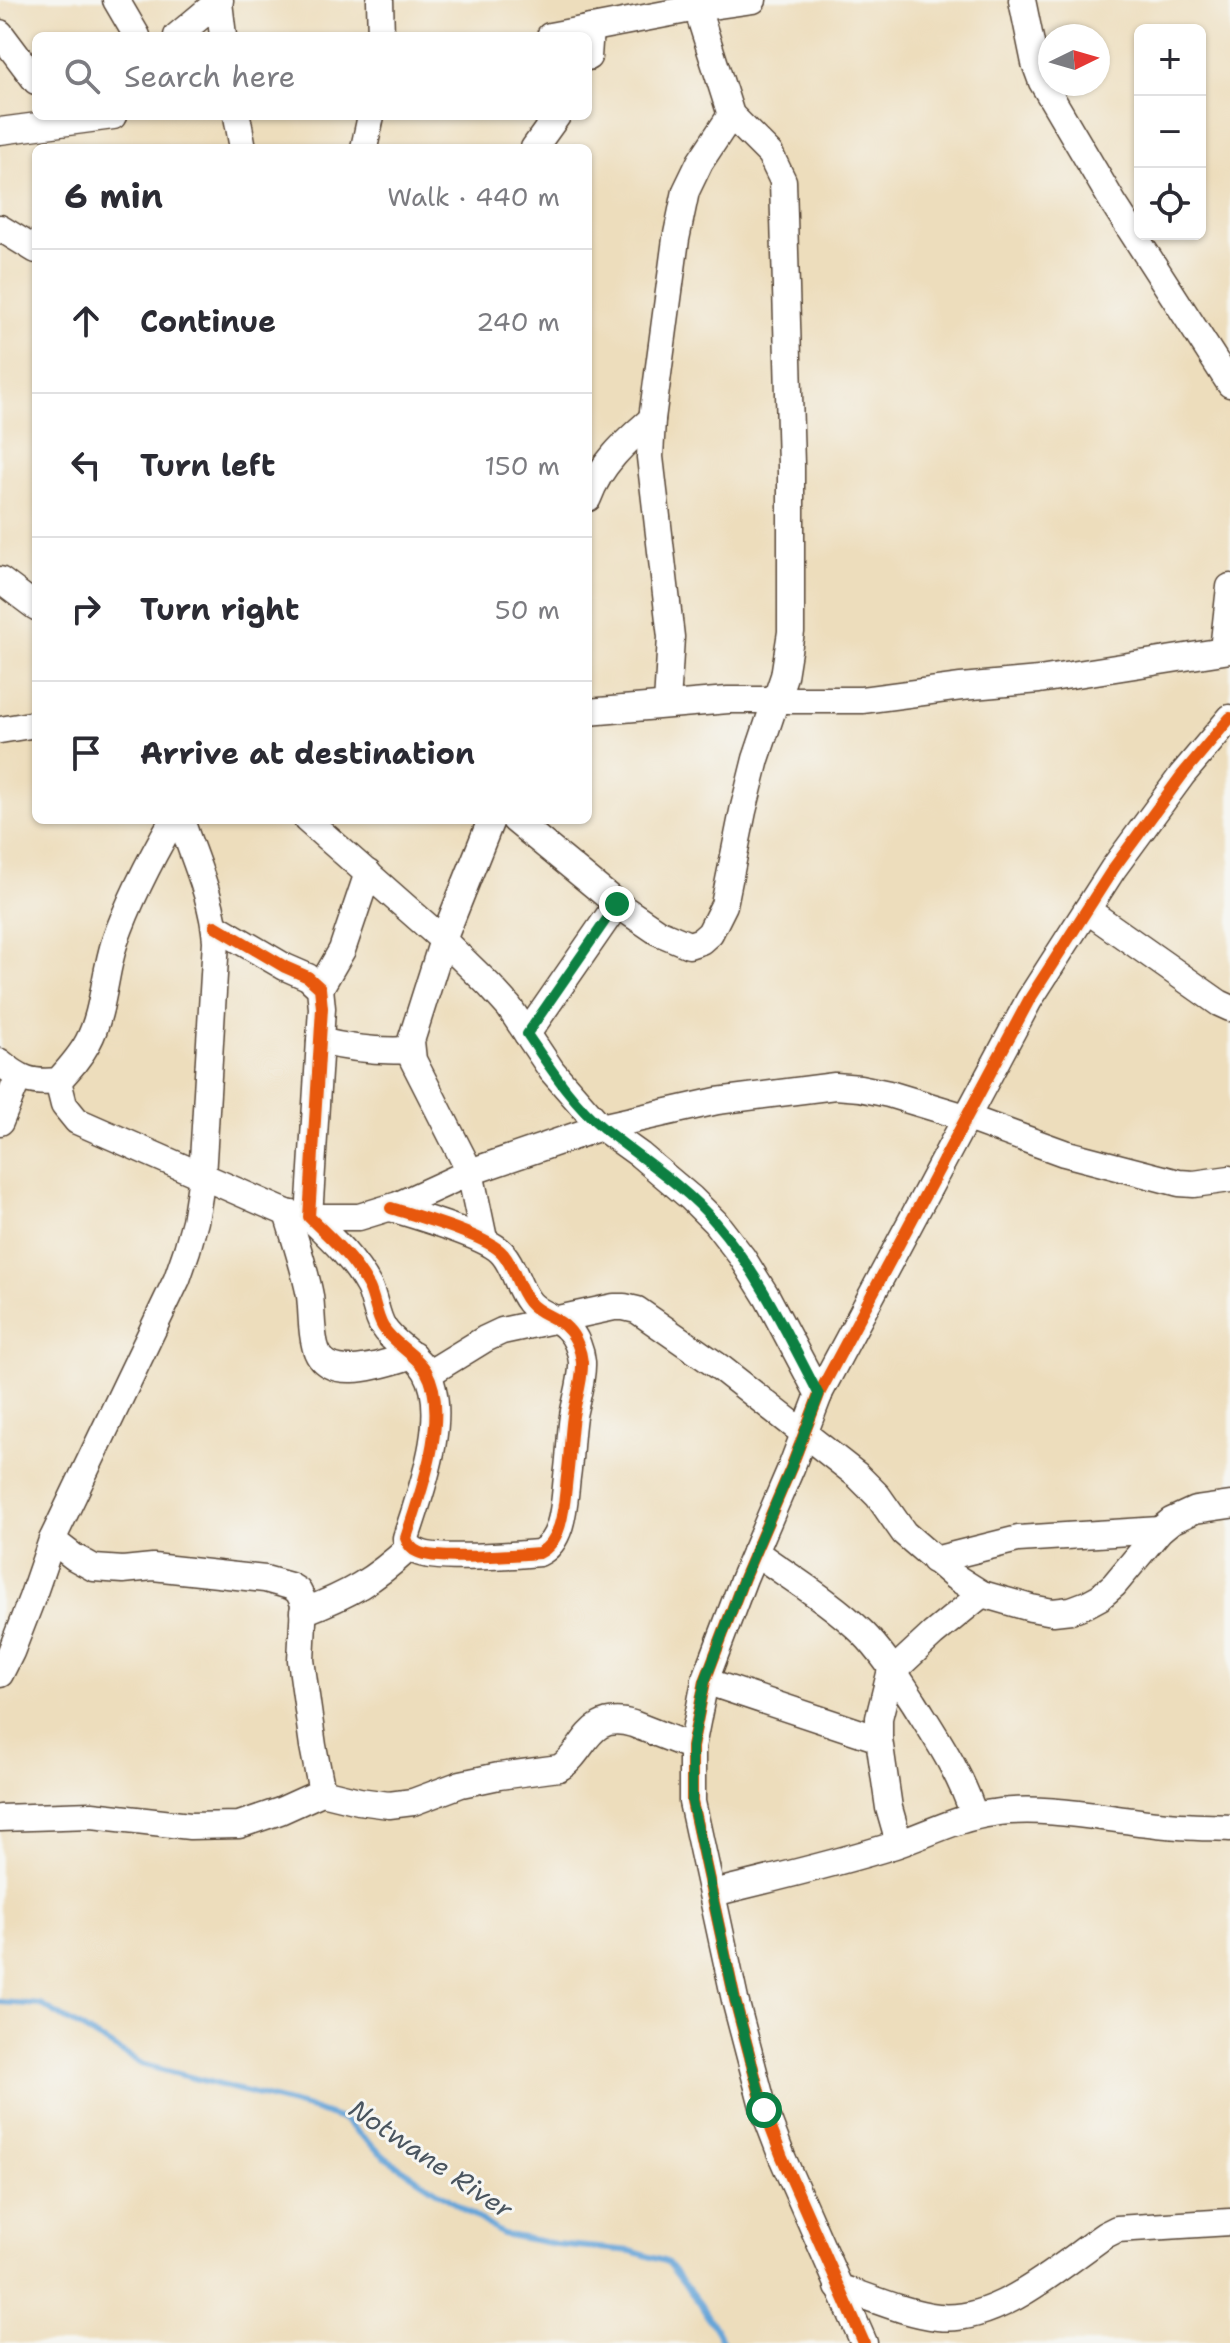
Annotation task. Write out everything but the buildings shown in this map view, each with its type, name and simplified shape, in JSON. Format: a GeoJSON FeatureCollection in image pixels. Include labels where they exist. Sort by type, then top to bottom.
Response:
{"type":"FeatureCollection","features":[{"type":"Feature","properties":{"kind":"street"},"geometry":{"type":"LineString","coordinates":[[116,0],[135,32]]}},
{"type":"Feature","properties":{"kind":"street"},"geometry":{"type":"LineString","coordinates":[[380,0],[381,32]]}},
{"type":"Feature","properties":{"kind":"street"},"geometry":{"type":"LineString","coordinates":[[570,32],[753,0]]}},
{"type":"Feature","properties":{"kind":"street"},"geometry":{"type":"LineString","coordinates":[[1022,0],[1042,82],[1114,204],[1230,384]]}},
{"type":"Feature","properties":{"kind":"street"},"geometry":{"type":"LineString","coordinates":[[182,32],[219,1]]}},
{"type":"Feature","properties":{"kind":"street"},"geometry":{"type":"LineString","coordinates":[[219,1],[223,32]]}},
{"type":"Feature","properties":{"kind":"street"},"geometry":{"type":"LineString","coordinates":[[520,824],[617,904],[658,932],[689,945],[701,941],[710,933],[724,905],[756,759],[789,654],[791,465],[783,181],[770,154],[731,115],[697,8]]}},
{"type":"Feature","properties":{"kind":"street"},"geometry":{"type":"LineString","coordinates":[[590,28],[590,32]]}},
{"type":"Feature","properties":{"kind":"street"},"geometry":{"type":"LineString","coordinates":[[0,33],[32,76]]}},
{"type":"Feature","properties":{"kind":"street"},"geometry":{"type":"LineString","coordinates":[[667,704],[671,637],[650,457],[652,419],[676,239],[686,191],[700,162],[731,115]]}},
{"type":"Feature","properties":{"kind":"street"},"geometry":{"type":"LineString","coordinates":[[0,131],[59,120]]}},
{"type":"Feature","properties":{"kind":"street"},"geometry":{"type":"LineString","coordinates":[[238,120],[242,144]]}},
{"type":"Feature","properties":{"kind":"street"},"geometry":{"type":"LineString","coordinates":[[365,144],[370,120]]}},
{"type":"Feature","properties":{"kind":"street"},"geometry":{"type":"LineString","coordinates":[[537,144],[554,120]]}},
{"type":"Feature","properties":{"kind":"street"},"geometry":{"type":"LineString","coordinates":[[0,228],[32,248]]}},
{"type":"Feature","properties":{"kind":"street"},"geometry":{"type":"LineString","coordinates":[[592,490],[621,445],[652,419]]}},
{"type":"Feature","properties":{"kind":"street"},"geometry":{"type":"LineString","coordinates":[[0,580],[32,604]]}},
{"type":"Feature","properties":{"kind":"street"},"geometry":{"type":"LineString","coordinates":[[592,712],[728,700],[862,700],[1039,680],[1226,650],[1230,587]]}},
{"type":"Feature","properties":{"kind":"street"},"geometry":{"type":"LineString","coordinates":[[864,2343],[764,2110],[735,2000],[692,1802],[692,1747],[705,1681],[819,1395],[965,1117],[1029,1000],[1113,869],[1182,775],[1230,718]]}},
{"type":"Feature","properties":{"kind":"street"},"geometry":{"type":"LineString","coordinates":[[0,730],[32,725]]}},
{"type":"Feature","properties":{"kind":"street"},"geometry":{"type":"LineString","coordinates":[[0,1122],[9,1070],[40,1082],[58,1081],[88,1042],[95,1026],[113,945],[127,908],[140,877],[171,824]]}},
{"type":"Feature","properties":{"kind":"street"},"geometry":{"type":"LineString","coordinates":[[0,1674],[27,1612],[52,1540],[177,1279],[195,1221],[202,1177],[216,941],[215,926],[182,824]]}},
{"type":"Feature","properties":{"kind":"street"},"geometry":{"type":"LineString","coordinates":[[312,824],[443,940],[490,986],[509,1007],[552,1071],[601,1127],[640,1155],[715,1222],[767,1297],[819,1395]]}},
{"type":"Feature","properties":{"kind":"street"},"geometry":{"type":"LineString","coordinates":[[484,1239],[470,1172],[413,1060],[411,1041],[443,940],[489,824]]}},
{"type":"Feature","properties":{"kind":"street"},"geometry":{"type":"LineString","coordinates":[[368,873],[342,950],[320,988],[320,1041],[298,1215],[315,1347],[332,1367],[420,1365],[502,1331],[614,1307],[637,1310],[722,1369],[857,1475],[878,1496],[904,1533],[934,1560],[982,1594],[1053,1612],[1071,1610],[1100,1597],[1171,1521],[1195,1510],[1230,1505]]}},
{"type":"Feature","properties":{"kind":"street"},"geometry":{"type":"LineString","coordinates":[[527,1034],[617,904]]}},
{"type":"Feature","properties":{"kind":"street"},"geometry":{"type":"LineString","coordinates":[[1087,910],[1230,1008]]}},
{"type":"Feature","properties":{"kind":"street"},"geometry":{"type":"LineString","coordinates":[[215,926],[308,977],[320,988]]}},
{"type":"Feature","properties":{"kind":"street"},"geometry":{"type":"LineString","coordinates":[[320,1041],[367,1051],[411,1050]]}},
{"type":"Feature","properties":{"kind":"street"},"geometry":{"type":"LineString","coordinates":[[58,1081],[64,1105],[77,1121],[202,1177],[298,1215],[348,1256],[368,1286],[386,1331],[420,1365],[434,1406],[430,1461],[406,1538],[410,1547],[423,1555],[504,1555],[546,1550],[555,1540],[564,1500],[582,1365],[574,1338],[557,1319],[529,1303],[499,1249],[484,1239],[391,1208]]}},
{"type":"Feature","properties":{"kind":"street"},"geometry":{"type":"LineString","coordinates":[[298,1215],[347,1218],[391,1208],[470,1172],[601,1127],[717,1101],[835,1086],[889,1094],[965,1117],[1064,1153],[1179,1183],[1230,1179]]}},
{"type":"Feature","properties":{"kind":"street"},"geometry":{"type":"LineString","coordinates":[[934,1560],[1018,1539],[1160,1530]]}},
{"type":"Feature","properties":{"kind":"street"},"geometry":{"type":"LineString","coordinates":[[52,1540],[94,1568],[123,1570],[153,1567],[265,1579],[298,1591],[304,1603],[301,1660],[322,1792]]}},
{"type":"Feature","properties":{"kind":"street"},"geometry":{"type":"LineString","coordinates":[[303,1612],[362,1586],[383,1573],[410,1547]]}},
{"type":"Feature","properties":{"kind":"street"},"geometry":{"type":"LineString","coordinates":[[755,1552],[842,1614],[865,1635],[892,1669],[947,1754],[974,1816]]}},
{"type":"Feature","properties":{"kind":"street"},"geometry":{"type":"LineString","coordinates":[[899,1843],[889,1808],[879,1739],[879,1718],[892,1669],[982,1594]]}},
{"type":"Feature","properties":{"kind":"street"},"geometry":{"type":"LineString","coordinates":[[705,1681],[879,1739]]}},
{"type":"Feature","properties":{"kind":"street"},"geometry":{"type":"LineString","coordinates":[[0,1818],[92,1815],[190,1826],[239,1825],[322,1792],[389,1805],[413,1802],[461,1784],[546,1771],[566,1764],[590,1733],[612,1722],[624,1721],[692,1747]]}},
{"type":"Feature","properties":{"kind":"street"},"geometry":{"type":"LineString","coordinates":[[713,1893],[822,1867],[974,1816],[1018,1811],[1160,1825],[1230,1828]]}},
{"type":"Feature","properties":{"kind":"street"},"geometry":{"type":"LineString","coordinates":[[838,2287],[914,2312],[958,2318],[976,2315],[1003,2304],[1117,2229],[1230,2222]]}},
{"type":"Feature","properties":{"kind":"waterway","name":"Notwane River"},"geometry":{"type":"LineString","coordinates":[[0,2002],[41,2005],[144,2065],[344,2120],[386,2158],[502,2234],[555,2244],[631,2251],[667,2262],[700,2304],[724,2343]]}},
{"type":"Feature","properties":{"kind":"cycle path"},"geometry":{"type":"LineString","coordinates":[[864,2343],[764,2110],[735,2000],[692,1802],[692,1747],[705,1681],[820,1392],[1029,1000],[1113,869],[1182,775],[1230,718]]}},
{"type":"Feature","properties":{"kind":"cycle path"},"geometry":{"type":"LineString","coordinates":[[215,926],[308,977],[320,988],[322,1008],[309,1217],[356,1267],[369,1287],[383,1327],[426,1371],[433,1389],[435,1409],[431,1454],[406,1538],[408,1543],[427,1555],[476,1557],[539,1553],[554,1540],[563,1509],[573,1416],[582,1369],[578,1344],[564,1325],[529,1302],[507,1259],[495,1247],[451,1227],[391,1208]]}},
{"type":"Feature","properties":{"kind":"route"},"geometry":{"type":"LineString","coordinates":[[617,904],[527,1034],[552,1071],[601,1127],[640,1155],[715,1222],[767,1297],[819,1395],[705,1681],[692,1747],[692,1802],[735,2000],[764,2110]]}}]}
